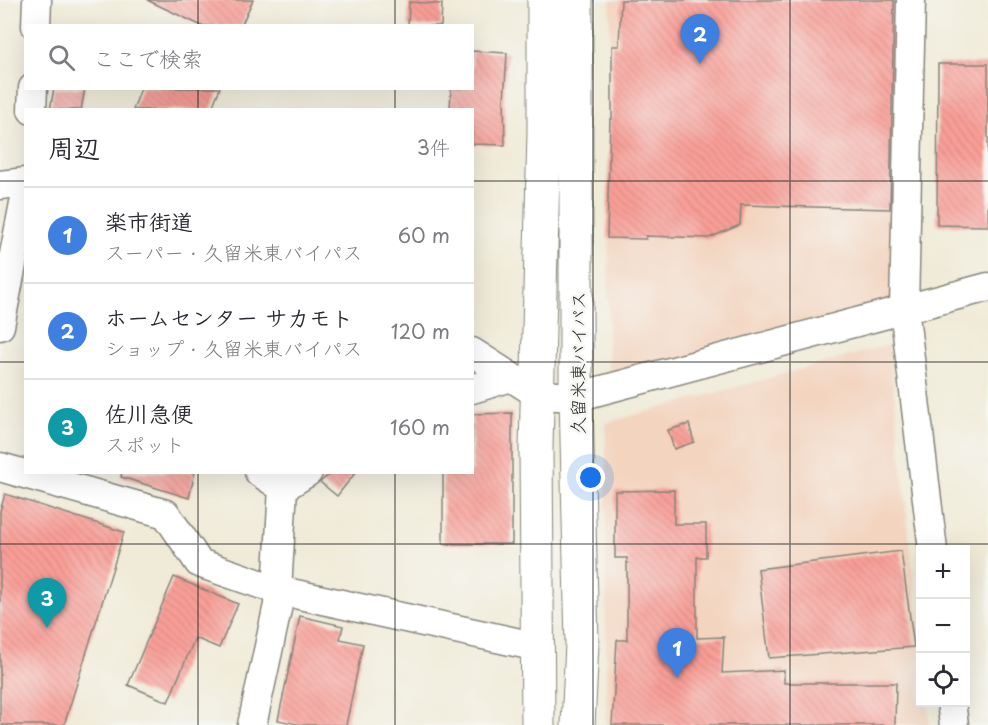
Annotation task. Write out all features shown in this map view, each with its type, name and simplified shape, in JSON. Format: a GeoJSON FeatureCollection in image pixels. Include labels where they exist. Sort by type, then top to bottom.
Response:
{"type":"FeatureCollection","features":[{"type":"Feature","properties":{"kind":"highway","name":"久留米東バイパス"},"geometry":{"type":"LineString","coordinates":[[538,725],[536,447],[539,395],[544,0]]}},
{"type":"Feature","properties":{"kind":"highway","name":"久留米東バイパス"},"geometry":{"type":"LineString","coordinates":[[576,0],[576,397],[582,644],[578,725]]}},
{"type":"Feature","properties":{"kind":"street"},"geometry":{"type":"LineString","coordinates":[[36,24],[37,0]]}},
{"type":"Feature","properties":{"kind":"street"},"geometry":{"type":"LineString","coordinates":[[911,0],[904,308],[933,545]]}},
{"type":"Feature","properties":{"kind":"street"},"geometry":{"type":"LineString","coordinates":[[32,108],[33,90]]}},
{"type":"Feature","properties":{"kind":"street"},"geometry":{"type":"LineString","coordinates":[[0,185],[24,182]]}},
{"type":"Feature","properties":{"kind":"street"},"geometry":{"type":"LineString","coordinates":[[0,326],[24,203]]}},
{"type":"Feature","properties":{"kind":"street"},"geometry":{"type":"LineString","coordinates":[[474,353],[539,395],[576,397],[988,287]]}},
{"type":"Feature","properties":{"kind":"street"},"geometry":{"type":"LineString","coordinates":[[474,388],[511,377]]}},
{"type":"Feature","properties":{"kind":"street"},"geometry":{"type":"LineString","coordinates":[[0,466],[24,473]]}},
{"type":"Feature","properties":{"kind":"street"},"geometry":{"type":"LineString","coordinates":[[28,474],[166,514],[199,563],[279,590],[538,647]]}},
{"type":"Feature","properties":{"kind":"street"},"geometry":{"type":"LineString","coordinates":[[252,725],[279,590],[271,480],[299,474]]}},
{"type":"Feature","properties":{"kind":"street"},"geometry":{"type":"LineString","coordinates":[[952,707],[954,725]]}},
{"type":"Feature","properties":{"kind":"shaded area"},"geometry":{"type":"Polygon","coordinates":[[[610,0],[904,0],[896,304],[608,381],[610,0]]]}},
{"type":"Feature","properties":{"kind":"shaded area"},"geometry":{"type":"Polygon","coordinates":[[[889,345],[916,600],[916,707],[928,707],[930,725],[606,725],[606,423],[889,345]]]}},
{"type":"Feature","properties":{"kind":"building"},"geometry":{"type":"Polygon","coordinates":[[[147,0],[253,0],[242,24],[198,24],[147,0]]]}},
{"type":"Feature","properties":{"kind":"building"},"geometry":{"type":"Polygon","coordinates":[[[621,0],[894,0],[890,209],[741,205],[740,225],[709,238],[646,236],[646,239],[607,238],[610,119],[612,119],[612,46],[619,46],[621,0]]]}},
{"type":"Feature","properties":{"kind":"building"},"geometry":{"type":"Polygon","coordinates":[[[409,2],[442,4],[441,24],[408,24],[409,2]]]}},
{"type":"Feature","properties":{"kind":"building"},"geometry":{"type":"Polygon","coordinates":[[[474,51],[507,53],[504,100],[505,145],[474,144],[474,108],[450,108],[451,90],[474,90],[474,51]]]}},
{"type":"Feature","properties":{"kind":"building"},"geometry":{"type":"Polygon","coordinates":[[[938,64],[988,64],[988,226],[937,225],[938,64]]]}},
{"type":"Feature","properties":{"kind":"building"},"geometry":{"type":"Polygon","coordinates":[[[54,90],[85,90],[81,108],[50,108],[54,90]]]}},
{"type":"Feature","properties":{"kind":"building"},"geometry":{"type":"Polygon","coordinates":[[[140,90],[219,90],[212,108],[134,108],[140,90]]]}},
{"type":"Feature","properties":{"kind":"building"},"geometry":{"type":"Polygon","coordinates":[[[512,413],[512,544],[443,544],[443,474],[474,474],[474,414],[512,413]]]}},
{"type":"Feature","properties":{"kind":"building"},"geometry":{"type":"Polygon","coordinates":[[[689,424],[694,442],[674,449],[668,430],[689,424]]]}},
{"type":"Feature","properties":{"kind":"building"},"geometry":{"type":"Polygon","coordinates":[[[122,474],[195,474],[189,498],[121,477],[122,474]]]}},
{"type":"Feature","properties":{"kind":"building"},"geometry":{"type":"Polygon","coordinates":[[[330,474],[354,474],[337,496],[320,482],[330,474]]]}},
{"type":"Feature","properties":{"kind":"building"},"geometry":{"type":"Polygon","coordinates":[[[674,490],[674,524],[706,524],[706,557],[697,557],[697,638],[724,637],[722,673],[784,670],[784,683],[896,683],[895,725],[612,725],[617,640],[627,640],[627,558],[615,558],[615,491],[674,490]]]}},
{"type":"Feature","properties":{"kind":"building"},"geometry":{"type":"Polygon","coordinates":[[[5,494],[124,532],[64,725],[0,725],[0,511],[5,494]]]}},
{"type":"Feature","properties":{"kind":"building"},"geometry":{"type":"Polygon","coordinates":[[[901,551],[914,647],[769,658],[758,569],[901,551]]]}},
{"type":"Feature","properties":{"kind":"building"},"geometry":{"type":"Polygon","coordinates":[[[174,577],[238,604],[219,648],[195,638],[168,702],[128,685],[174,577]]]}},
{"type":"Feature","properties":{"kind":"building"},"geometry":{"type":"Polygon","coordinates":[[[300,616],[343,626],[340,639],[363,644],[346,725],[302,725],[278,720],[300,616]]]}},
{"type":"Feature","properties":{"kind":"place","name":"ホームセンター サカモト"},"geometry":{"type":"Point","coordinates":[700,64]}},
{"type":"Feature","properties":{"kind":"place","name":"佐川急便"},"geometry":{"type":"Point","coordinates":[47,628]}},
{"type":"Feature","properties":{"kind":"place","name":"楽市街道"},"geometry":{"type":"Point","coordinates":[677,678]}}]}
